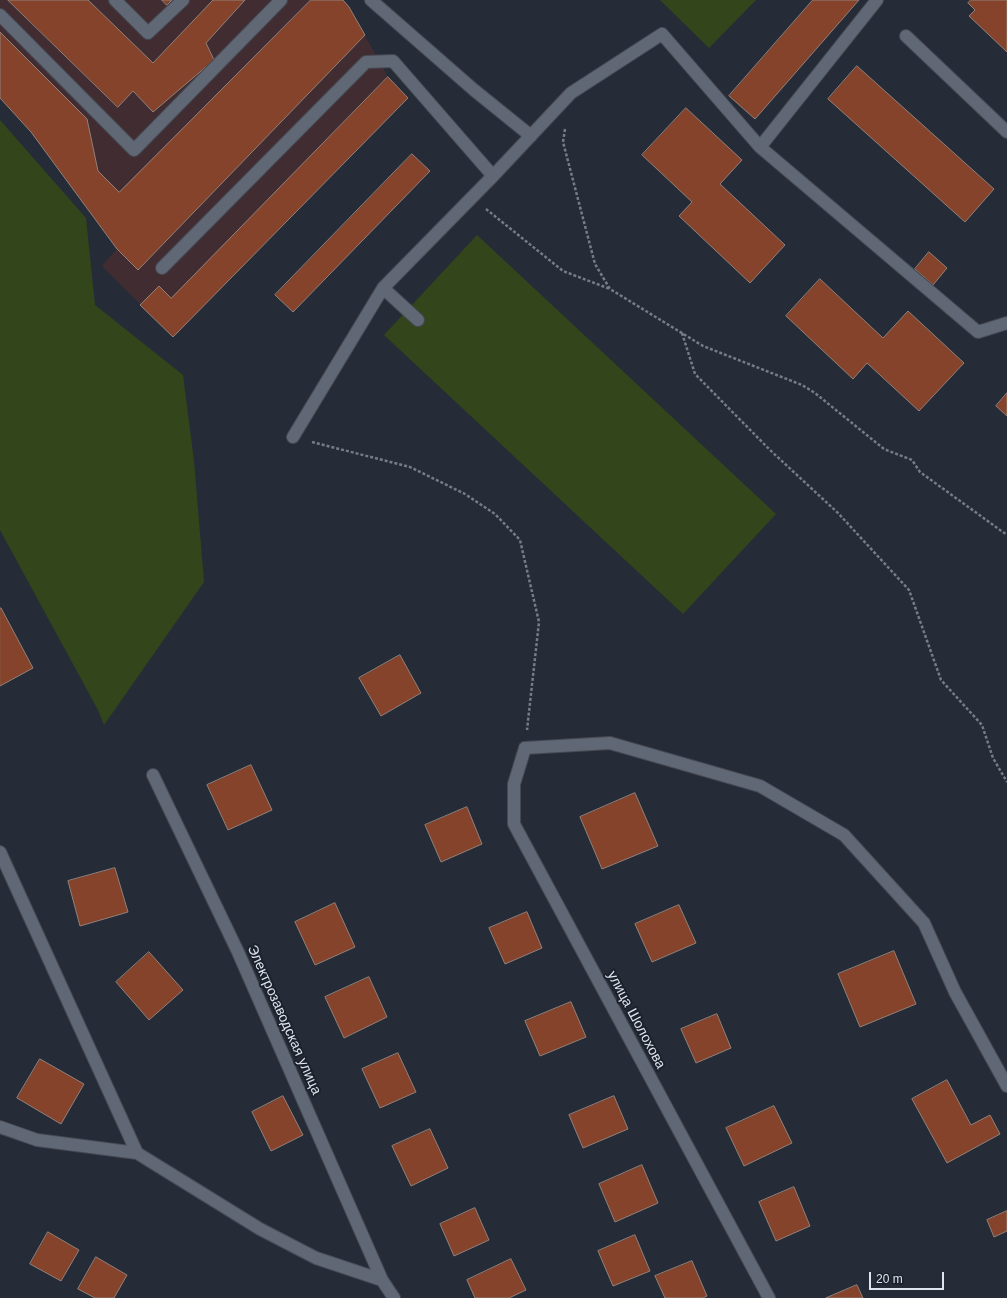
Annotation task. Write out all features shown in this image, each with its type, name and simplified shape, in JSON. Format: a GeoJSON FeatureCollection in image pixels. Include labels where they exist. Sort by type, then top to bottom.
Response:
{"type":"FeatureCollection","features":[{"type":"Feature","properties":{"kind":"street"},"geometry":{"type":"LineString","coordinates":[[115,0],[148,33],[182,0]]}},
{"type":"Feature","properties":{"kind":"street"},"geometry":{"type":"LineString","coordinates":[[0,15],[134,150],[281,0]]}},
{"type":"Feature","properties":{"kind":"street"},"geometry":{"type":"LineString","coordinates":[[371,0],[474,90],[531,136]]}},
{"type":"Feature","properties":{"kind":"street"},"geometry":{"type":"LineString","coordinates":[[760,148],[876,0]]}},
{"type":"Feature","properties":{"kind":"street"},"geometry":{"type":"LineString","coordinates":[[293,437],[383,288],[572,93],[662,34],[760,148],[978,332],[1007,323]]}},
{"type":"Feature","properties":{"kind":"street"},"geometry":{"type":"LineString","coordinates":[[906,36],[1007,132]]}},
{"type":"Feature","properties":{"kind":"street"},"geometry":{"type":"LineString","coordinates":[[162,268],[366,62],[393,61],[493,176]]}},
{"type":"Feature","properties":{"kind":"street"},"geometry":{"type":"LineString","coordinates":[[383,288],[418,320]]}},
{"type":"Feature","properties":{"kind":"street"},"geometry":{"type":"LineString","coordinates":[[525,748],[610,743],[760,786],[844,835],[924,923],[955,992],[1007,1086]]}},
{"type":"Feature","properties":{"kind":"street","name":"улица Шолохова"},"geometry":{"type":"LineString","coordinates":[[525,748],[514,784],[514,824],[769,1298]]}},
{"type":"Feature","properties":{"kind":"street","name":"Электрозаводская улица"},"geometry":{"type":"LineString","coordinates":[[153,775],[238,952],[382,1280],[394,1298]]}},
{"type":"Feature","properties":{"kind":"street"},"geometry":{"type":"LineString","coordinates":[[0,852],[137,1154]]}},
{"type":"Feature","properties":{"kind":"street"},"geometry":{"type":"LineString","coordinates":[[0,1127],[37,1140],[137,1154],[260,1229],[316,1258],[382,1280]]}},
{"type":"Feature","properties":{"kind":"path"},"geometry":{"type":"LineString","coordinates":[[565,128],[562,142],[595,264],[610,289]]}},
{"type":"Feature","properties":{"kind":"path"},"geometry":{"type":"LineString","coordinates":[[472,197],[563,271],[610,289],[703,346],[802,385],[815,393],[884,449],[912,460],[920,472],[1007,535]]}},
{"type":"Feature","properties":{"kind":"path"},"geometry":{"type":"LineString","coordinates":[[682,333],[695,374],[770,450],[838,513],[909,590],[940,680],[982,725],[993,758],[1007,782]]}},
{"type":"Feature","properties":{"kind":"path"},"geometry":{"type":"LineString","coordinates":[[293,437],[410,467],[465,494],[495,514],[520,540],[539,622],[525,748]]}},
{"type":"Feature","properties":{"kind":"shaded area"},"geometry":{"type":"Polygon","coordinates":[[[0,0],[343,0],[349,7],[388,77],[408,98],[173,337],[102,266],[117,249],[31,132],[0,98],[0,0]]]}},
{"type":"Feature","properties":{"kind":"green space"},"geometry":{"type":"Polygon","coordinates":[[[660,0],[756,0],[709,48],[660,0]]]}},
{"type":"Feature","properties":{"kind":"green space"},"geometry":{"type":"Polygon","coordinates":[[[0,120],[86,218],[95,305],[183,375],[194,461],[204,582],[104,725],[98,710],[0,530],[0,120]]]}},
{"type":"Feature","properties":{"kind":"green space"},"geometry":{"type":"Polygon","coordinates":[[[477,235],[776,514],[683,614],[384,335],[477,235]]]}},
{"type":"Feature","properties":{"kind":"building"},"geometry":{"type":"Polygon","coordinates":[[[8,0],[88,0],[153,63],[213,0],[245,0],[206,43],[214,60],[153,112],[133,91],[118,107],[8,0]]]}},
{"type":"Feature","properties":{"kind":"building"},"geometry":{"type":"Polygon","coordinates":[[[162,0],[172,0],[167,5],[162,0]]]}},
{"type":"Feature","properties":{"kind":"building"},"geometry":{"type":"Polygon","coordinates":[[[311,0],[343,0],[349,7],[365,35],[138,270],[117,249],[31,132],[0,98],[0,32],[87,119],[98,171],[119,192],[311,0]]]}},
{"type":"Feature","properties":{"kind":"building"},"geometry":{"type":"Polygon","coordinates":[[[813,0],[859,0],[755,119],[729,96],[813,0]]]}},
{"type":"Feature","properties":{"kind":"building"},"geometry":{"type":"Polygon","coordinates":[[[971,0],[1007,0],[1007,52],[969,16],[975,10],[968,3],[971,0]]]}},
{"type":"Feature","properties":{"kind":"building"},"geometry":{"type":"Polygon","coordinates":[[[857,66],[994,189],[965,222],[828,99],[857,66]]]}},
{"type":"Feature","properties":{"kind":"building"},"geometry":{"type":"Polygon","coordinates":[[[388,77],[408,98],[173,337],[140,305],[159,286],[171,298],[388,77]]]}},
{"type":"Feature","properties":{"kind":"building"},"geometry":{"type":"Polygon","coordinates":[[[686,108],[742,160],[720,184],[785,245],[750,283],[679,216],[692,202],[642,155],[686,108]]]}},
{"type":"Feature","properties":{"kind":"building"},"geometry":{"type":"Polygon","coordinates":[[[412,154],[430,171],[293,312],[275,295],[412,154]]]}},
{"type":"Feature","properties":{"kind":"building"},"geometry":{"type":"Polygon","coordinates":[[[929,252],[947,268],[933,285],[915,269],[929,252]]]}},
{"type":"Feature","properties":{"kind":"building"},"geometry":{"type":"Polygon","coordinates":[[[820,279],[883,338],[908,311],[964,363],[919,411],[867,363],[853,379],[786,316],[820,279]]]}},
{"type":"Feature","properties":{"kind":"building"},"geometry":{"type":"Polygon","coordinates":[[[1007,393],[1007,416],[996,406],[1007,393]]]}},
{"type":"Feature","properties":{"kind":"building"},"geometry":{"type":"Polygon","coordinates":[[[0,608],[33,668],[0,686],[0,608]]]}},
{"type":"Feature","properties":{"kind":"building"},"geometry":{"type":"Polygon","coordinates":[[[400,655],[421,693],[381,716],[359,678],[400,655]]]}},
{"type":"Feature","properties":{"kind":"building"},"geometry":{"type":"Polygon","coordinates":[[[251,765],[272,810],[228,830],[207,785],[251,765]]]}},
{"type":"Feature","properties":{"kind":"building"},"geometry":{"type":"Polygon","coordinates":[[[635,793],[658,846],[602,869],[580,817],[635,793]]]}},
{"type":"Feature","properties":{"kind":"building"},"geometry":{"type":"Polygon","coordinates":[[[467,807],[482,844],[441,862],[425,825],[467,807]]]}},
{"type":"Feature","properties":{"kind":"building"},"geometry":{"type":"Polygon","coordinates":[[[115,868],[128,912],[80,926],[68,881],[115,868]]]}},
{"type":"Feature","properties":{"kind":"building"},"geometry":{"type":"Polygon","coordinates":[[[335,903],[355,947],[315,965],[295,922],[335,903]]]}},
{"type":"Feature","properties":{"kind":"building"},"geometry":{"type":"Polygon","coordinates":[[[679,905],[696,943],[652,962],[635,924],[679,905]]]}},
{"type":"Feature","properties":{"kind":"building"},"geometry":{"type":"Polygon","coordinates":[[[527,912],[542,948],[505,964],[489,928],[527,912]]]}},
{"type":"Feature","properties":{"kind":"building"},"geometry":{"type":"Polygon","coordinates":[[[894,951],[916,1004],[860,1027],[838,974],[894,951]]]}},
{"type":"Feature","properties":{"kind":"building"},"geometry":{"type":"Polygon","coordinates":[[[149,952],[183,990],[149,1020],[116,982],[149,952]]]}},
{"type":"Feature","properties":{"kind":"building"},"geometry":{"type":"Polygon","coordinates":[[[369,977],[387,1017],[344,1038],[325,997],[369,977]]]}},
{"type":"Feature","properties":{"kind":"building"},"geometry":{"type":"Polygon","coordinates":[[[571,1002],[586,1037],[540,1056],[525,1021],[571,1002]]]}},
{"type":"Feature","properties":{"kind":"building"},"geometry":{"type":"Polygon","coordinates":[[[717,1014],[731,1048],[696,1063],[681,1029],[717,1014]]]}},
{"type":"Feature","properties":{"kind":"building"},"geometry":{"type":"Polygon","coordinates":[[[398,1053],[416,1092],[380,1108],[362,1069],[398,1053]]]}},
{"type":"Feature","properties":{"kind":"building"},"geometry":{"type":"Polygon","coordinates":[[[40,1059],[84,1084],[61,1124],[17,1098],[40,1059]]]}},
{"type":"Feature","properties":{"kind":"building"},"geometry":{"type":"Polygon","coordinates":[[[947,1080],[971,1125],[990,1115],[1000,1134],[947,1163],[912,1099],[947,1080]]]}},
{"type":"Feature","properties":{"kind":"building"},"geometry":{"type":"Polygon","coordinates":[[[283,1096],[303,1135],[271,1151],[252,1112],[283,1096]]]}},
{"type":"Feature","properties":{"kind":"building"},"geometry":{"type":"Polygon","coordinates":[[[614,1096],[628,1129],[583,1148],[569,1115],[614,1096]]]}},
{"type":"Feature","properties":{"kind":"building"},"geometry":{"type":"Polygon","coordinates":[[[774,1106],[792,1143],[744,1166],[726,1128],[774,1106]]]}},
{"type":"Feature","properties":{"kind":"building"},"geometry":{"type":"Polygon","coordinates":[[[430,1129],[448,1168],[411,1186],[392,1146],[430,1129]]]}},
{"type":"Feature","properties":{"kind":"building"},"geometry":{"type":"Polygon","coordinates":[[[642,1165],[658,1203],[615,1222],[599,1184],[642,1165]]]}},
{"type":"Feature","properties":{"kind":"building"},"geometry":{"type":"Polygon","coordinates":[[[794,1187],[810,1226],[776,1241],[759,1202],[794,1187]]]}},
{"type":"Feature","properties":{"kind":"building"},"geometry":{"type":"Polygon","coordinates":[[[475,1208],[489,1240],[454,1256],[440,1224],[475,1208]]]}},
{"type":"Feature","properties":{"kind":"building"},"geometry":{"type":"Polygon","coordinates":[[[1007,1211],[1007,1231],[994,1237],[987,1220],[1007,1211]]]}},
{"type":"Feature","properties":{"kind":"building"},"geometry":{"type":"Polygon","coordinates":[[[48,1232],[79,1250],[61,1281],[30,1264],[48,1232]]]}},
{"type":"Feature","properties":{"kind":"building"},"geometry":{"type":"Polygon","coordinates":[[[635,1235],[650,1271],[613,1286],[598,1251],[635,1235]]]}},
{"type":"Feature","properties":{"kind":"building"},"geometry":{"type":"Polygon","coordinates":[[[96,1257],[127,1275],[114,1298],[95,1298],[78,1289],[96,1257]]]}},
{"type":"Feature","properties":{"kind":"building"},"geometry":{"type":"Polygon","coordinates":[[[511,1259],[526,1290],[509,1298],[475,1298],[467,1280],[511,1259]]]}},
{"type":"Feature","properties":{"kind":"building"},"geometry":{"type":"Polygon","coordinates":[[[692,1261],[707,1296],[703,1298],[665,1298],[655,1276],[692,1261]]]}},
{"type":"Feature","properties":{"kind":"building"},"geometry":{"type":"Polygon","coordinates":[[[857,1285],[863,1298],[826,1298],[857,1285]]]}}]}
